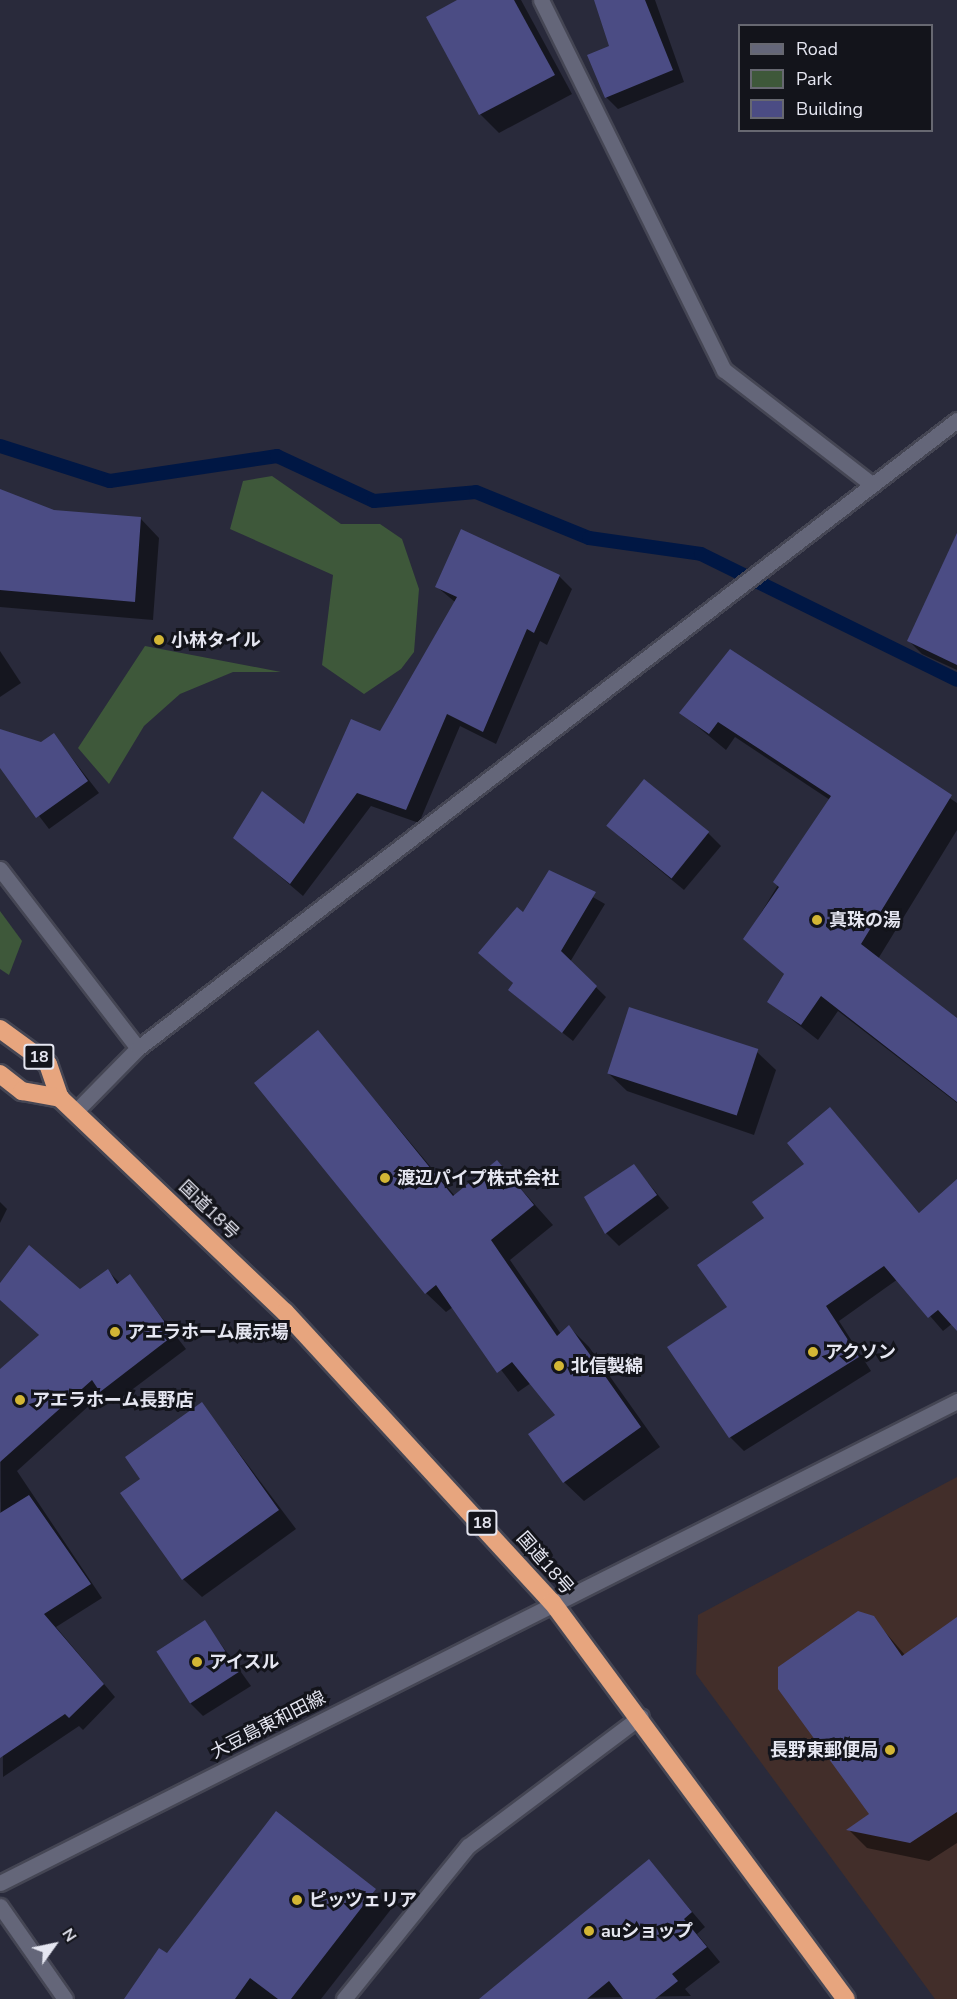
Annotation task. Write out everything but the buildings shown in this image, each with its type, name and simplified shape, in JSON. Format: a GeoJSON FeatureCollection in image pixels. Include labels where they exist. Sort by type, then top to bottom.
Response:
{"type":"FeatureCollection","features":[{"type":"Feature","properties":{"kind":"highway","name":"18"},"geometry":{"type":"LineString","coordinates":[[0,1029],[48,1064],[60,1098]]}},
{"type":"Feature","properties":{"kind":"highway","name":"国道18号"},"geometry":{"type":"LineString","coordinates":[[0,1074],[22,1091],[60,1098],[76,1111],[285,1311],[552,1602],[640,1716],[846,1999]]}},
{"type":"Feature","properties":{"kind":"street"},"geometry":{"type":"LineString","coordinates":[[541,0],[724,370],[870,483]]}},
{"type":"Feature","properties":{"kind":"street"},"geometry":{"type":"LineString","coordinates":[[76,1111],[138,1048],[870,483],[957,420]]}},
{"type":"Feature","properties":{"kind":"street"},"geometry":{"type":"LineString","coordinates":[[0,869],[138,1048]]}},
{"type":"Feature","properties":{"kind":"street","name":"大豆島東和田線"},"geometry":{"type":"LineString","coordinates":[[0,1883],[552,1602],[957,1401]]}},
{"type":"Feature","properties":{"kind":"street"},"geometry":{"type":"LineString","coordinates":[[344,1999],[468,1846],[640,1716]]}},
{"type":"Feature","properties":{"kind":"street"},"geometry":{"type":"LineString","coordinates":[[0,1906],[65,1999]]}},
{"type":"Feature","properties":{"kind":"shaded area"},"geometry":{"type":"Polygon","coordinates":[[[957,1477],[957,1999],[935,1999],[696,1674],[698,1615],[957,1477]]]}},
{"type":"Feature","properties":{"kind":"green space"},"geometry":{"type":"Polygon","coordinates":[[[272,476],[341,524],[380,524],[402,539],[419,589],[414,652],[401,669],[364,694],[322,665],[333,575],[230,529],[243,481],[272,476]]]}},
{"type":"Feature","properties":{"kind":"green space"},"geometry":{"type":"Polygon","coordinates":[[[145,646],[281,672],[233,672],[180,694],[144,726],[109,784],[78,748],[145,646]]]}},
{"type":"Feature","properties":{"kind":"green space"},"geometry":{"type":"Polygon","coordinates":[[[0,911],[22,941],[9,975],[0,969],[0,911]]]}},
{"type":"Feature","properties":{"kind":"waterway"},"geometry":{"type":"LineString","coordinates":[[0,446],[110,481],[277,456],[374,501],[476,492],[589,538],[701,554],[957,680]]}},
{"type":"Feature","properties":{"kind":"place","name":"小林タイル"},"geometry":{"type":"Point","coordinates":[159,640]}},
{"type":"Feature","properties":{"kind":"place","name":"真珠の湯"},"geometry":{"type":"Point","coordinates":[817,920]}},
{"type":"Feature","properties":{"kind":"place","name":"渡辺パイプ株式会社"},"geometry":{"type":"Point","coordinates":[385,1178]}},
{"type":"Feature","properties":{"kind":"place","name":"アエラホーム展示場"},"geometry":{"type":"Point","coordinates":[115,1332]}},
{"type":"Feature","properties":{"kind":"place","name":"アクソン"},"geometry":{"type":"Point","coordinates":[813,1352]}},
{"type":"Feature","properties":{"kind":"place","name":"北信製綿"},"geometry":{"type":"Point","coordinates":[559,1366]}},
{"type":"Feature","properties":{"kind":"place","name":"アエラホーム長野店"},"geometry":{"type":"Point","coordinates":[20,1400]}},
{"type":"Feature","properties":{"kind":"place","name":"アイスル"},"geometry":{"type":"Point","coordinates":[197,1662]}},
{"type":"Feature","properties":{"kind":"place","name":"長野東郵便局"},"geometry":{"type":"Point","coordinates":[890,1750]}},
{"type":"Feature","properties":{"kind":"place","name":"ピッツェリア"},"geometry":{"type":"Point","coordinates":[297,1900]}},
{"type":"Feature","properties":{"kind":"place","name":"auショップ"},"geometry":{"type":"Point","coordinates":[589,1931]}}]}
